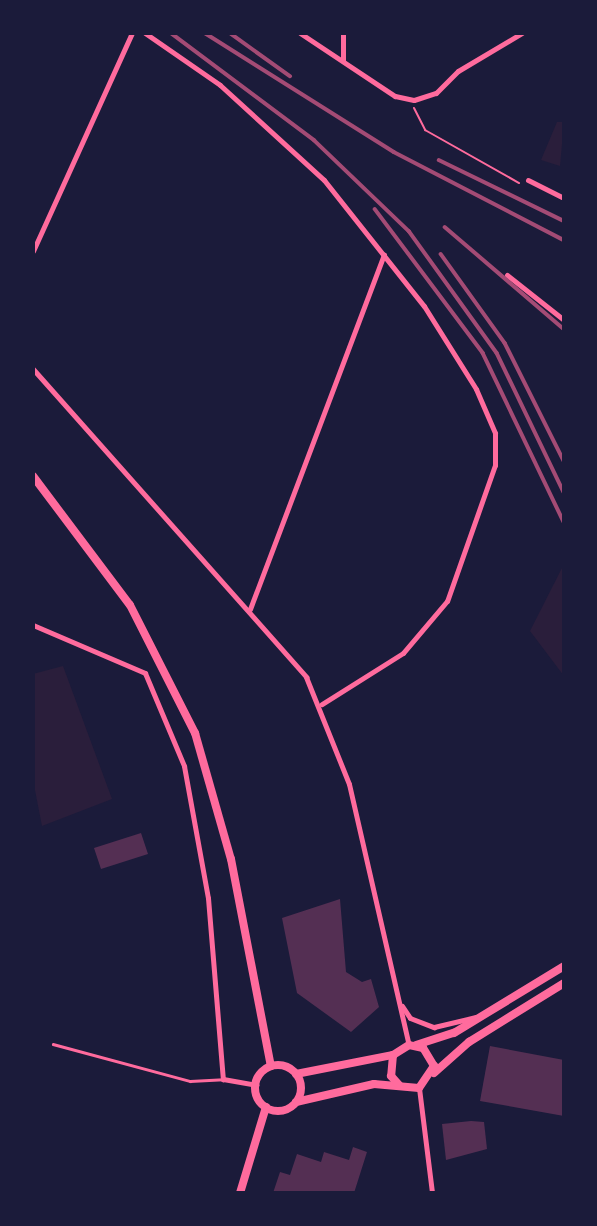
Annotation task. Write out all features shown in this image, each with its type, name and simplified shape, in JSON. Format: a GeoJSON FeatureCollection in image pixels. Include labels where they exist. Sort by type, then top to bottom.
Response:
{"type":"FeatureCollection","features":[{"type":"Feature","properties":{"kind":"main road"},"geometry":{"type":"LineString","coordinates":[[33,476],[131,605],[195,733],[231,859],[271,1066],[256,1085],[266,1107],[240,1193]]}},
{"type":"Feature","properties":{"kind":"main road"},"geometry":{"type":"LineString","coordinates":[[271,1066],[296,1074],[393,1055],[483,1015],[564,966]]}},
{"type":"Feature","properties":{"kind":"main road"},"geometry":{"type":"LineString","coordinates":[[266,1107],[279,1111],[296,1102],[374,1084],[419,1088],[469,1042],[564,983]]}},
{"type":"Feature","properties":{"kind":"main road"},"geometry":{"type":"LineString","coordinates":[[412,1045],[429,1052],[434,1073]]}},
{"type":"Feature","properties":{"kind":"main road"},"geometry":{"type":"LineString","coordinates":[[393,1055],[390,1069],[400,1086]]}},
{"type":"Feature","properties":{"kind":"main road"},"geometry":{"type":"LineString","coordinates":[[296,1074],[296,1102]]}},
{"type":"Feature","properties":{"kind":"street"},"geometry":{"type":"LineString","coordinates":[[33,251],[132,33]]}},
{"type":"Feature","properties":{"kind":"street"},"geometry":{"type":"LineString","coordinates":[[145,33],[265,124],[324,180],[384,254],[477,389],[495,433],[495,465],[447,601],[430,626],[402,653],[322,704]]}},
{"type":"Feature","properties":{"kind":"street"},"geometry":{"type":"LineString","coordinates":[[300,33],[395,96],[414,100],[436,93],[458,71],[522,33]]}},
{"type":"Feature","properties":{"kind":"street"},"geometry":{"type":"LineString","coordinates":[[342,60],[343,33]]}},
{"type":"Feature","properties":{"kind":"street"},"geometry":{"type":"LineString","coordinates":[[528,180],[564,198]]}},
{"type":"Feature","properties":{"kind":"street"},"geometry":{"type":"LineString","coordinates":[[250,609],[384,254]]}},
{"type":"Feature","properties":{"kind":"street"},"geometry":{"type":"LineString","coordinates":[[507,275],[564,320]]}},
{"type":"Feature","properties":{"kind":"street"},"geometry":{"type":"LineString","coordinates":[[33,369],[250,609],[322,704],[349,784],[397,999],[412,1045]]}},
{"type":"Feature","properties":{"kind":"street"},"geometry":{"type":"LineString","coordinates":[[33,625],[145,673],[184,766],[208,898],[223,1079],[256,1085]]}},
{"type":"Feature","properties":{"kind":"street"},"geometry":{"type":"LineString","coordinates":[[397,999],[410,1018],[434,1027],[483,1015]]}},
{"type":"Feature","properties":{"kind":"street"},"geometry":{"type":"LineString","coordinates":[[419,1088],[432,1193]]}},
{"type":"Feature","properties":{"kind":"lane"},"geometry":{"type":"LineString","coordinates":[[53,1044],[190,1081],[223,1079]]}},
{"type":"Feature","properties":{"kind":"path"},"geometry":{"type":"LineString","coordinates":[[414,100],[415,120],[425,130],[529,189]]}},
{"type":"Feature","properties":{"kind":"shaded area"},"geometry":{"type":"Polygon","coordinates":[[[557,122],[564,122],[560,166],[541,160],[557,122]]]}},
{"type":"Feature","properties":{"kind":"shaded area"},"geometry":{"type":"Polygon","coordinates":[[[564,564],[564,676],[530,631],[564,564]]]}},
{"type":"Feature","properties":{"kind":"shaded area"},"geometry":{"type":"Polygon","coordinates":[[[63,666],[112,799],[42,826],[33,780],[33,674],[63,666]]]}},
{"type":"Feature","properties":{"kind":"building"},"geometry":{"type":"Polygon","coordinates":[[[141,833],[148,854],[101,869],[94,848],[141,833]]]}},
{"type":"Feature","properties":{"kind":"building"},"geometry":{"type":"Polygon","coordinates":[[[340,899],[346,972],[362,982],[371,979],[379,1007],[351,1032],[297,993],[282,918],[340,899]]]}},
{"type":"Feature","properties":{"kind":"building"},"geometry":{"type":"Polygon","coordinates":[[[490,1046],[564,1060],[564,1116],[480,1101],[490,1046]]]}},
{"type":"Feature","properties":{"kind":"building"},"geometry":{"type":"Polygon","coordinates":[[[484,1122],[487,1149],[446,1160],[442,1124],[484,1122]]]}},
{"type":"Feature","properties":{"kind":"building"},"geometry":{"type":"Polygon","coordinates":[[[353,1147],[367,1152],[354,1193],[273,1193],[280,1172],[290,1175],[297,1154],[321,1162],[324,1152],[349,1160],[353,1147]]]}},
{"type":"Feature","properties":{"kind":"railway"},"geometry":{"type":"LineString","coordinates":[[171,33],[314,140],[409,231],[497,353],[564,492]]}},
{"type":"Feature","properties":{"kind":"railway"},"geometry":{"type":"LineString","coordinates":[[205,33],[394,152],[564,240]]}},
{"type":"Feature","properties":{"kind":"railway"},"geometry":{"type":"LineString","coordinates":[[230,33],[290,76]]}},
{"type":"Feature","properties":{"kind":"railway"},"geometry":{"type":"LineString","coordinates":[[439,160],[564,221]]}},
{"type":"Feature","properties":{"kind":"railway"},"geometry":{"type":"LineString","coordinates":[[375,209],[483,353],[564,522]]}},
{"type":"Feature","properties":{"kind":"railway"},"geometry":{"type":"LineString","coordinates":[[445,227],[564,329]]}},
{"type":"Feature","properties":{"kind":"railway"},"geometry":{"type":"LineString","coordinates":[[441,254],[505,343],[564,461]]}}]}
